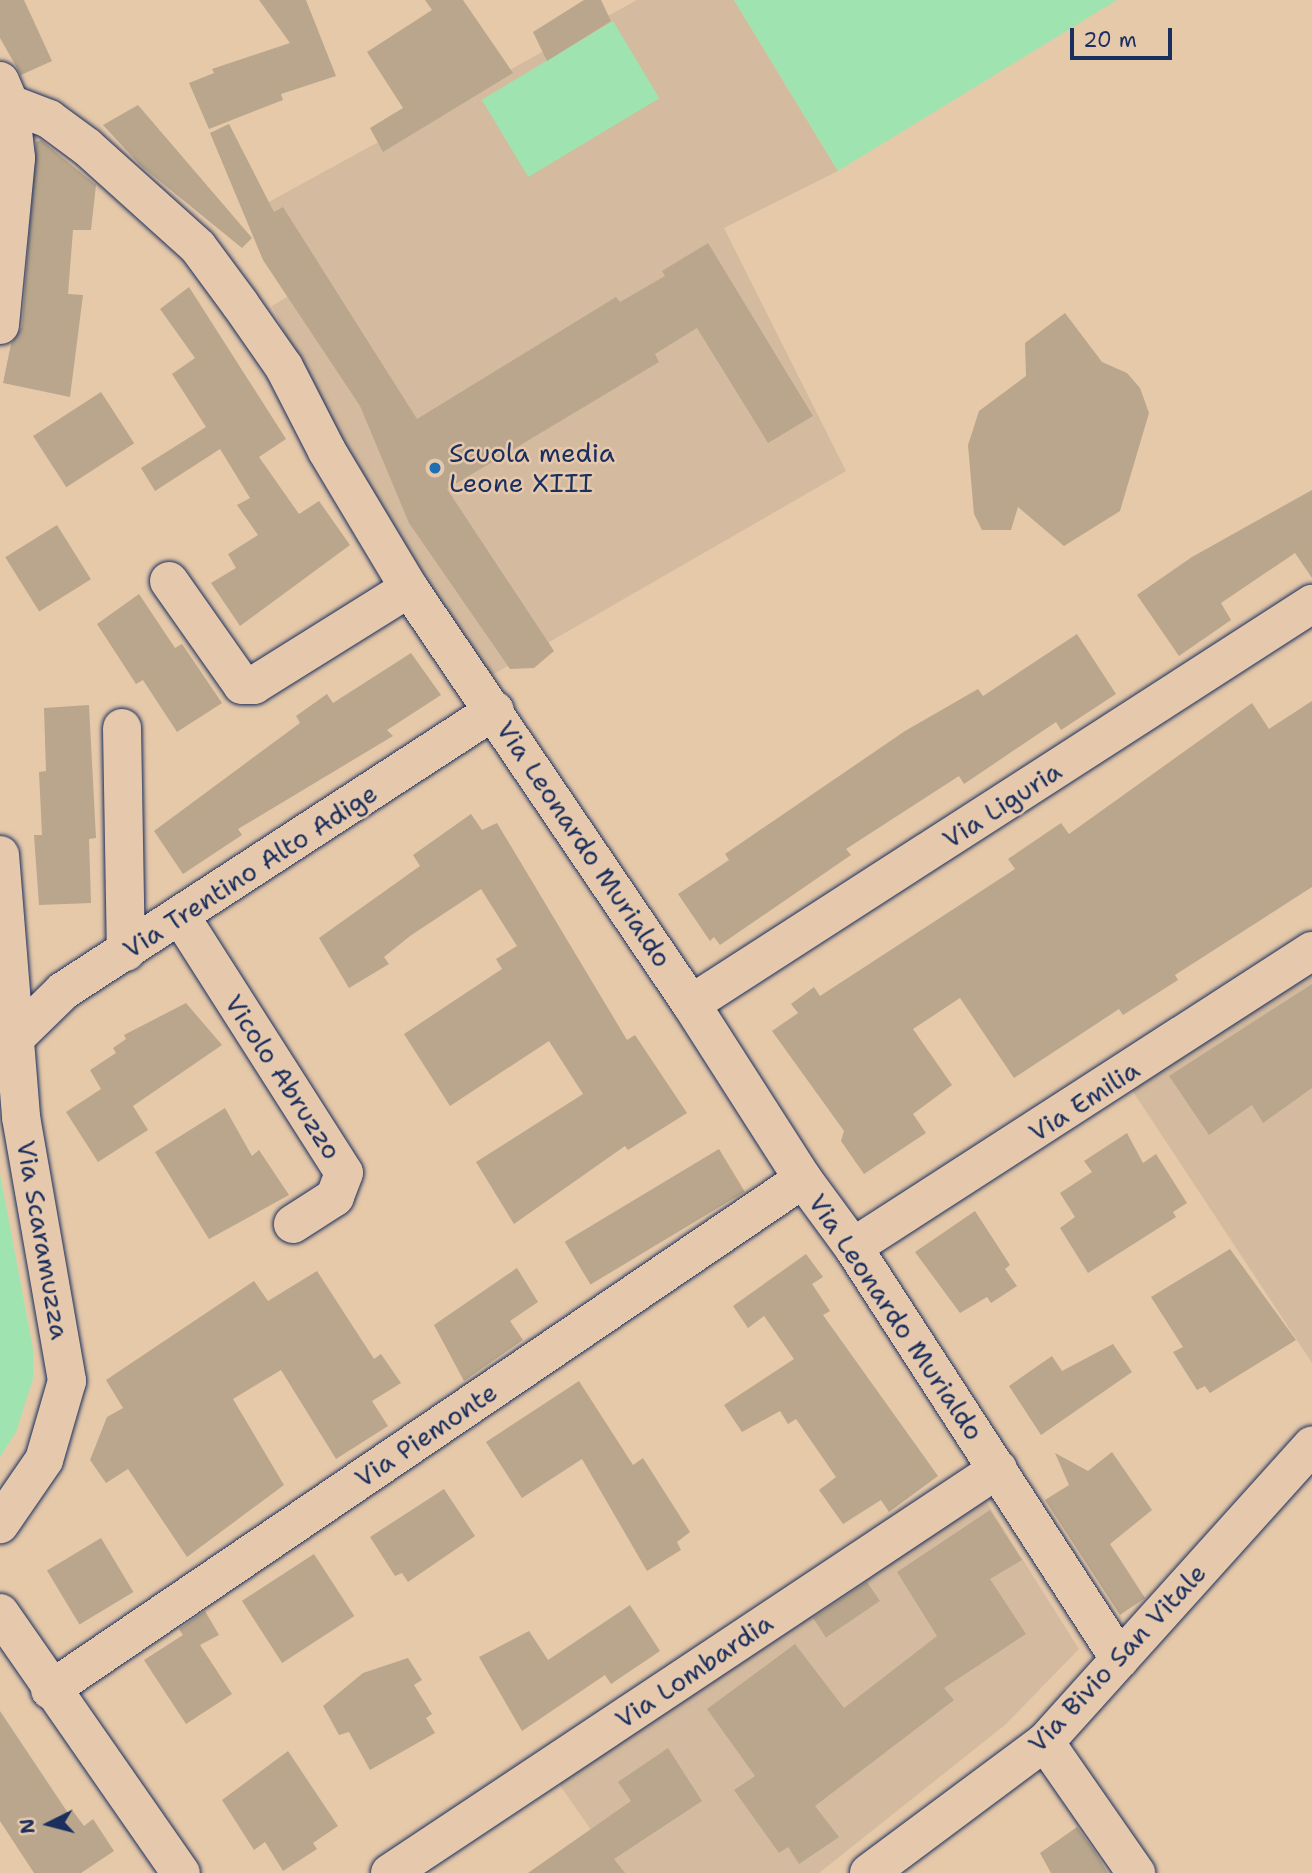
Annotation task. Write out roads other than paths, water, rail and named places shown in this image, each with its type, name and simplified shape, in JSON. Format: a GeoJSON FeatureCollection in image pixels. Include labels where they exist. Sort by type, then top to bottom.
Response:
{"type":"FeatureCollection","features":[{"type":"Feature","properties":{"kind":"street"},"geometry":{"type":"LineString","coordinates":[[0,325],[16,158],[5,92]]}},
{"type":"Feature","properties":{"kind":"street","name":"Via Leonardo Murialdo"},"geometry":{"type":"LineString","coordinates":[[5,92],[49,118],[87,146],[198,247],[284,367],[327,452],[410,588],[495,710],[691,1004],[803,1179],[853,1247],[1120,1659]]}},
{"type":"Feature","properties":{"kind":"street"},"geometry":{"type":"LineString","coordinates":[[169,581],[242,685],[254,685],[410,588]]}},
{"type":"Feature","properties":{"kind":"street","name":"Via Liguria"},"geometry":{"type":"LineString","coordinates":[[691,1004],[1312,604]]}},
{"type":"Feature","properties":{"kind":"street","name":"Via Trentino Alto Adige"},"geometry":{"type":"LineString","coordinates":[[12,1041],[63,991],[181,918],[495,710]]}},
{"type":"Feature","properties":{"kind":"street"},"geometry":{"type":"LineString","coordinates":[[122,728],[126,952]]}},
{"type":"Feature","properties":{"kind":"street","name":"Via Scaramuzza"},"geometry":{"type":"LineString","coordinates":[[0,855],[12,1041],[67,1381],[44,1460],[0,1524]]}},
{"type":"Feature","properties":{"kind":"street","name":"Vicolo Abruzzo"},"geometry":{"type":"LineString","coordinates":[[181,918],[344,1173],[335,1197],[293,1224]]}},
{"type":"Feature","properties":{"kind":"street","name":"Via Emilia"},"geometry":{"type":"LineString","coordinates":[[853,1247],[905,1218],[1312,951]]}},
{"type":"Feature","properties":{"kind":"street","name":"Via Piemonte"},"geometry":{"type":"LineString","coordinates":[[50,1690],[803,1179]]}},
{"type":"Feature","properties":{"kind":"street","name":"Via Bivio San Vitale"},"geometry":{"type":"LineString","coordinates":[[869,1873],[1045,1742],[1312,1446]]}},
{"type":"Feature","properties":{"kind":"street","name":"Via Lombardia"},"geometry":{"type":"LineString","coordinates":[[390,1873],[998,1469]]}},
{"type":"Feature","properties":{"kind":"street"},"geometry":{"type":"LineString","coordinates":[[0,1613],[50,1690],[181,1873]]}},
{"type":"Feature","properties":{"kind":"street"},"geometry":{"type":"LineString","coordinates":[[1045,1742],[1136,1873]]}},
{"type":"Feature","properties":{"kind":"place","name":"Scuola media Leone XIII"},"geometry":{"type":"Point","coordinates":[435,468]}}]}
